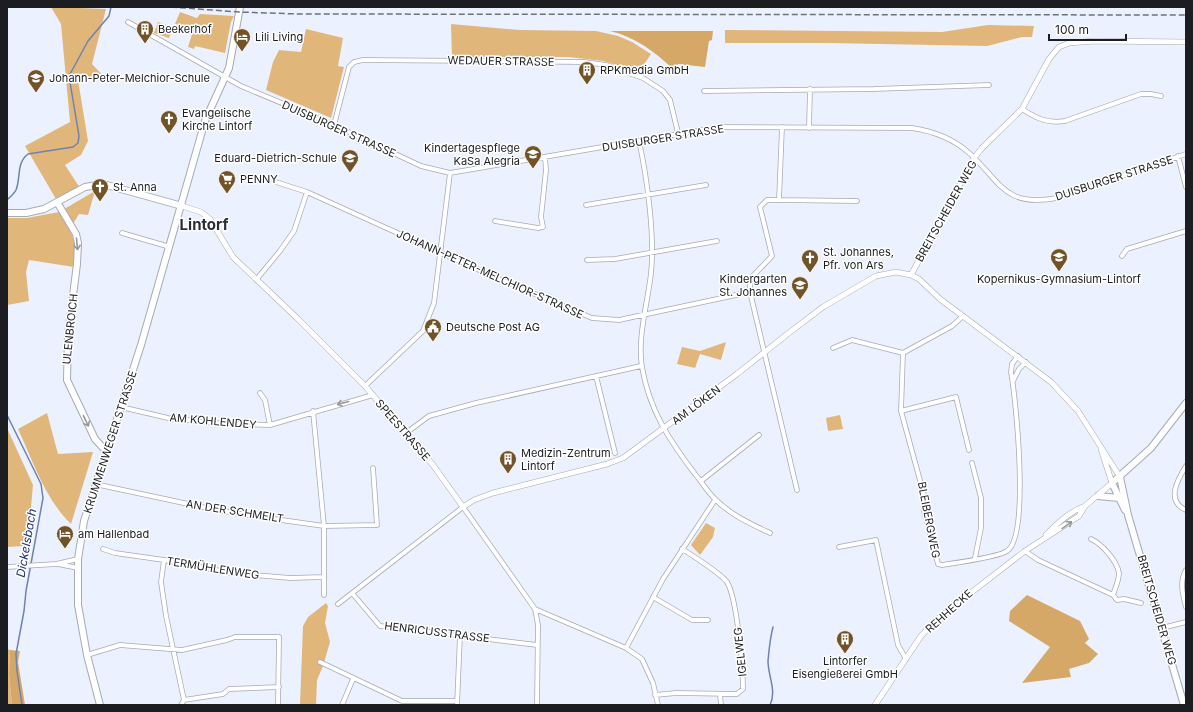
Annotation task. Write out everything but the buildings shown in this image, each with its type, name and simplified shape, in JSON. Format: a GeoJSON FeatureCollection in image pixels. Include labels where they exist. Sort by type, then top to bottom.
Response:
{"type":"FeatureCollection","features":[{"type":"Feature","properties":{"kind":"main road"},"geometry":{"type":"LineString","coordinates":[[225,78],[233,52],[240,7]]}},
{"type":"Feature","properties":{"kind":"main road","name":"KRUMMENWEGER STRASSE"},"geometry":{"type":"LineString","coordinates":[[100,705],[87,655],[78,605],[78,559],[84,521],[94,484],[122,407],[171,247],[205,120],[225,78]]}},
{"type":"Feature","properties":{"kind":"main road"},"geometry":{"type":"LineString","coordinates":[[7,214],[26,213],[44,209],[85,187],[103,184],[182,206]]}},
{"type":"Feature","properties":{"kind":"main road","name":"ULENBROICH"},"geometry":{"type":"LineString","coordinates":[[57,202],[76,234],[78,243],[77,264],[68,335],[67,380],[95,439],[106,451]]}},
{"type":"Feature","properties":{"kind":"main road","name":"REHHECKE"},"geometry":{"type":"LineString","coordinates":[[1112,483],[1120,477],[1161,436],[1186,403]]}},
{"type":"Feature","properties":{"kind":"main road","name":"BREITSCHEIDER WEG"},"geometry":{"type":"LineString","coordinates":[[1120,477],[1125,494],[1128,515],[1184,705]]}},
{"type":"Feature","properties":{"kind":"main road","name":"BREITSCHEIDER WEG"},"geometry":{"type":"LineString","coordinates":[[1112,483],[1128,515]]}},
{"type":"Feature","properties":{"kind":"main road"},"geometry":{"type":"LineString","coordinates":[[1098,496],[1119,498]]}},
{"type":"Feature","properties":{"kind":"street","name":"DUISBURGER STRASSE"},"geometry":{"type":"LineString","coordinates":[[128,22],[225,78],[334,125],[421,166],[450,173],[720,127],[922,130],[949,140],[967,151],[997,184],[1007,192],[1026,199],[1036,200],[1057,198],[1186,154]]}},
{"type":"Feature","properties":{"kind":"street","name":"BREITSCHEIDER WEG"},"geometry":{"type":"LineString","coordinates":[[1120,477],[1100,444],[1070,402],[1051,382],[963,316],[911,274],[974,158],[982,148],[1022,109],[1049,59],[1063,44],[1095,41],[1186,42]]}},
{"type":"Feature","properties":{"kind":"street","name":"WEDAUER STRASSE"},"geometry":{"type":"LineString","coordinates":[[334,125],[349,67],[354,62],[363,60],[576,62],[612,67],[643,78],[653,84],[663,91],[670,100],[678,133]]}},
{"type":"Feature","properties":{"kind":"street"},"geometry":{"type":"LineString","coordinates":[[704,91],[874,89],[989,85]]}},
{"type":"Feature","properties":{"kind":"street"},"geometry":{"type":"LineString","coordinates":[[809,128],[810,89]]}},
{"type":"Feature","properties":{"kind":"street"},"geometry":{"type":"LineString","coordinates":[[1022,109],[1035,118],[1047,122],[1057,122],[1065,121],[1142,94],[1161,96]]}},
{"type":"Feature","properties":{"kind":"street"},"geometry":{"type":"LineString","coordinates":[[779,200],[782,127]]}},
{"type":"Feature","properties":{"kind":"street"},"geometry":{"type":"LineString","coordinates":[[639,141],[653,254],[644,316],[641,366],[652,406],[675,448],[715,500],[736,516],[770,533]]}},
{"type":"Feature","properties":{"kind":"street"},"geometry":{"type":"LineString","coordinates":[[1178,156],[1186,187]]}},
{"type":"Feature","properties":{"kind":"street"},"geometry":{"type":"LineString","coordinates":[[495,221],[538,228],[543,227],[541,217],[545,193],[543,189],[546,170],[545,158]]}},
{"type":"Feature","properties":{"kind":"street"},"geometry":{"type":"LineString","coordinates":[[365,386],[423,331],[434,303],[450,173]]}},
{"type":"Feature","properties":{"kind":"street","name":"JOHANN-PETER-MELCHIOR-STRASSE"},"geometry":{"type":"LineString","coordinates":[[276,182],[307,192],[440,253],[560,306],[592,318],[619,320],[644,316],[750,292]]}},
{"type":"Feature","properties":{"kind":"street"},"geometry":{"type":"LineString","coordinates":[[586,205],[706,185]]}},
{"type":"Feature","properties":{"kind":"street"},"geometry":{"type":"LineString","coordinates":[[256,280],[294,231],[307,192]]}},
{"type":"Feature","properties":{"kind":"street"},"geometry":{"type":"LineString","coordinates":[[796,490],[750,292],[750,279],[772,256],[760,207],[767,200],[857,201]]}},
{"type":"Feature","properties":{"kind":"street","name":"SPEESTRASSE"},"geometry":{"type":"LineString","coordinates":[[182,206],[201,212],[210,219],[220,234],[227,250],[365,386],[433,465],[463,507],[535,609],[538,625],[537,705]]}},
{"type":"Feature","properties":{"kind":"street"},"geometry":{"type":"LineString","coordinates":[[1122,256],[1127,249],[1186,231]]}},
{"type":"Feature","properties":{"kind":"street"},"geometry":{"type":"LineString","coordinates":[[122,233],[171,247]]}},
{"type":"Feature","properties":{"kind":"street"},"geometry":{"type":"LineString","coordinates":[[587,260],[607,260],[653,254],[717,241]]}},
{"type":"Feature","properties":{"kind":"street","name":"AM LÖKEN"},"geometry":{"type":"LineString","coordinates":[[463,507],[474,500],[493,493],[617,461],[664,429],[823,307],[876,276],[896,272],[911,274]]}},
{"type":"Feature","properties":{"kind":"street"},"geometry":{"type":"LineString","coordinates":[[833,348],[852,340],[903,353],[952,326],[963,316]]}},
{"type":"Feature","properties":{"kind":"street","name":"BLEIBERGWEG"},"geometry":{"type":"LineString","coordinates":[[903,353],[901,411],[924,495],[924,511],[936,562],[942,565],[1008,551],[1015,538],[1021,480],[1011,372],[1012,364],[1018,356]]}},
{"type":"Feature","properties":{"kind":"street"},"geometry":{"type":"LineString","coordinates":[[1012,381],[1019,369],[1026,362]]}},
{"type":"Feature","properties":{"kind":"street"},"geometry":{"type":"LineString","coordinates":[[406,433],[429,416],[476,403],[641,366]]}},
{"type":"Feature","properties":{"kind":"street"},"geometry":{"type":"LineString","coordinates":[[596,376],[615,453]]}},
{"type":"Feature","properties":{"kind":"street"},"geometry":{"type":"LineString","coordinates":[[260,393],[265,400],[270,425]]}},
{"type":"Feature","properties":{"kind":"street","name":"AM KOHLENDEY"},"geometry":{"type":"LineString","coordinates":[[122,407],[143,413],[207,422],[270,425],[313,411],[372,395]]}},
{"type":"Feature","properties":{"kind":"street"},"geometry":{"type":"LineString","coordinates":[[901,411],[956,397],[969,450]]}},
{"type":"Feature","properties":{"kind":"street"},"geometry":{"type":"LineString","coordinates":[[313,411],[324,526],[324,595]]}},
{"type":"Feature","properties":{"kind":"street"},"geometry":{"type":"LineString","coordinates":[[701,481],[759,435]]}},
{"type":"Feature","properties":{"kind":"street","name":"BREITSCHEIDER WEG"},"geometry":{"type":"LineString","coordinates":[[1100,444],[1112,483]]}},
{"type":"Feature","properties":{"kind":"street"},"geometry":{"type":"LineString","coordinates":[[972,463],[981,498],[981,528],[975,558]]}},
{"type":"Feature","properties":{"kind":"street"},"geometry":{"type":"LineString","coordinates":[[1186,466],[1174,486],[1177,502],[1181,508],[1186,510]]}},
{"type":"Feature","properties":{"kind":"street","name":"AN DER SCHMEILT"},"geometry":{"type":"LineString","coordinates":[[94,484],[207,508],[324,526],[378,525],[373,468]]}},
{"type":"Feature","properties":{"kind":"street","name":"REHHECKE"},"geometry":{"type":"LineString","coordinates":[[875,705],[921,636],[937,619],[1025,551],[1079,516],[1085,506],[1112,483]]}},
{"type":"Feature","properties":{"kind":"street"},"geometry":{"type":"LineString","coordinates":[[626,648],[653,597],[682,549],[715,500]]}},
{"type":"Feature","properties":{"kind":"street"},"geometry":{"type":"LineString","coordinates":[[338,604],[463,507]]}},
{"type":"Feature","properties":{"kind":"street"},"geometry":{"type":"LineString","coordinates":[[1091,539],[1104,547],[1117,569],[1118,578],[1113,595]]}},
{"type":"Feature","properties":{"kind":"street"},"geometry":{"type":"LineString","coordinates":[[839,546],[876,540],[898,645],[906,659]]}},
{"type":"Feature","properties":{"kind":"street","name":"TERMÜHLENWEG"},"geometry":{"type":"LineString","coordinates":[[103,549],[115,553],[255,576],[290,578],[324,577]]}},
{"type":"Feature","properties":{"kind":"street","name":"IGELWEG"},"geometry":{"type":"LineString","coordinates":[[655,695],[676,692],[737,694],[743,688],[743,672],[735,611],[727,582],[682,549]]}},
{"type":"Feature","properties":{"kind":"street"},"geometry":{"type":"LineString","coordinates":[[1025,551],[1037,560],[1113,595],[1117,600],[1124,599],[1140,603]]}},
{"type":"Feature","properties":{"kind":"street"},"geometry":{"type":"LineString","coordinates":[[7,566],[56,564],[78,559]]}},
{"type":"Feature","properties":{"kind":"street"},"geometry":{"type":"LineString","coordinates":[[164,560],[161,582],[184,700],[181,705]]}},
{"type":"Feature","properties":{"kind":"street"},"geometry":{"type":"LineString","coordinates":[[56,564],[78,568]]}},
{"type":"Feature","properties":{"kind":"street"},"geometry":{"type":"LineString","coordinates":[[1186,570],[1182,580],[1186,607]]}},
{"type":"Feature","properties":{"kind":"street","name":"HENRICUSSTRASSE"},"geometry":{"type":"LineString","coordinates":[[352,593],[380,626],[537,645]]}},
{"type":"Feature","properties":{"kind":"street"},"geometry":{"type":"LineString","coordinates":[[653,597],[692,620],[708,620]]}},
{"type":"Feature","properties":{"kind":"street"},"geometry":{"type":"LineString","coordinates":[[535,609],[626,648],[642,659],[653,683],[658,705]]}},
{"type":"Feature","properties":{"kind":"street"},"geometry":{"type":"LineString","coordinates":[[1162,628],[1186,622]]}},
{"type":"Feature","properties":{"kind":"street"},"geometry":{"type":"LineString","coordinates":[[87,655],[120,645],[174,650],[227,640],[235,636],[279,637],[278,705]]}},
{"type":"Feature","properties":{"kind":"street"},"geometry":{"type":"LineString","coordinates":[[320,662],[402,703],[457,703],[460,636]]}},
{"type":"Feature","properties":{"kind":"street"},"geometry":{"type":"LineString","coordinates":[[342,705],[353,678]]}},
{"type":"Feature","properties":{"kind":"street"},"geometry":{"type":"LineString","coordinates":[[184,700],[223,694],[229,688],[279,687]]}},
{"type":"Feature","properties":{"kind":"street"},"geometry":{"type":"LineString","coordinates":[[720,694],[721,705]]}},
{"type":"Feature","properties":{"kind":"shaded area"},"geometry":{"type":"Polygon","coordinates":[[[51,7],[106,9],[92,64],[109,82],[84,78],[78,80],[88,141],[81,155],[65,165],[80,188],[56,199],[25,146],[70,122],[61,24],[51,7]]]}},
{"type":"Feature","properties":{"kind":"shaded area"},"geometry":{"type":"Polygon","coordinates":[[[180,12],[197,18],[200,14],[234,16],[231,22],[225,53],[195,46],[194,49],[188,47],[193,31],[175,24],[180,12]]]}},
{"type":"Feature","properties":{"kind":"shaded area"},"geometry":{"type":"Polygon","coordinates":[[[158,22],[173,27],[169,38],[154,33],[158,22]]]}},
{"type":"Feature","properties":{"kind":"shaded area"},"geometry":{"type":"Polygon","coordinates":[[[451,24],[520,30],[596,31],[618,36],[632,42],[651,54],[639,72],[603,61],[569,57],[452,57],[451,24]]]}},
{"type":"Feature","properties":{"kind":"shaded area"},"geometry":{"type":"Polygon","coordinates":[[[988,25],[1034,26],[1032,37],[1022,37],[987,46],[725,43],[725,30],[942,32],[988,25]]]}},
{"type":"Feature","properties":{"kind":"shaded area"},"geometry":{"type":"Polygon","coordinates":[[[306,29],[343,38],[338,66],[344,67],[331,118],[266,90],[273,62],[279,50],[301,52],[306,29]]]}},
{"type":"Feature","properties":{"kind":"shaded area"},"geometry":{"type":"Polygon","coordinates":[[[610,31],[713,31],[712,40],[709,41],[705,67],[678,64],[673,69],[659,56],[636,41],[610,31]]]}},
{"type":"Feature","properties":{"kind":"shaded area"},"geometry":{"type":"Polygon","coordinates":[[[95,191],[88,215],[79,214],[70,229],[75,247],[74,267],[29,260],[26,272],[29,301],[7,305],[7,218],[27,218],[59,212],[95,191]]]}},
{"type":"Feature","properties":{"kind":"shaded area"},"geometry":{"type":"Polygon","coordinates":[[[726,342],[721,360],[700,354],[695,368],[677,364],[682,347],[700,351],[726,342]]]}},
{"type":"Feature","properties":{"kind":"shaded area"},"geometry":{"type":"Polygon","coordinates":[[[47,413],[58,454],[93,452],[71,524],[54,503],[40,479],[18,429],[47,413]]]}},
{"type":"Feature","properties":{"kind":"shaded area"},"geometry":{"type":"Polygon","coordinates":[[[840,415],[843,429],[828,431],[826,418],[840,415]]]}},
{"type":"Feature","properties":{"kind":"shaded area"},"geometry":{"type":"Polygon","coordinates":[[[7,428],[33,485],[29,529],[24,546],[7,547],[7,428]]]}},
{"type":"Feature","properties":{"kind":"shaded area"},"geometry":{"type":"Polygon","coordinates":[[[706,523],[715,528],[713,537],[700,555],[691,545],[706,523]]]}},
{"type":"Feature","properties":{"kind":"shaded area"},"geometry":{"type":"Polygon","coordinates":[[[1027,595],[1080,621],[1089,639],[1085,643],[1098,654],[1089,663],[1069,669],[1071,677],[1022,683],[1050,647],[1009,621],[1010,611],[1027,595]]]}},
{"type":"Feature","properties":{"kind":"shaded area"},"geometry":{"type":"Polygon","coordinates":[[[326,603],[328,606],[325,623],[330,642],[317,680],[316,705],[300,705],[303,626],[308,617],[326,603]]]}},
{"type":"Feature","properties":{"kind":"shaded area"},"geometry":{"type":"Polygon","coordinates":[[[7,649],[10,650],[9,675],[12,705],[7,705],[7,649]]]}},
{"type":"Feature","properties":{"kind":"shaded area"},"geometry":{"type":"Polygon","coordinates":[[[10,650],[20,651],[18,662],[25,705],[12,705],[9,675],[10,650]]]}},
{"type":"Feature","properties":{"kind":"waterway","name":"Dickelsbach"},"geometry":{"type":"LineString","coordinates":[[7,200],[16,190],[20,166],[28,154],[73,147],[78,143],[79,136],[69,76],[88,41],[109,16],[111,7]]}},
{"type":"Feature","properties":{"kind":"waterway","name":"Dickelsbach"},"geometry":{"type":"LineString","coordinates":[[7,415],[41,484],[43,498],[16,654],[22,705]]}},
{"type":"Feature","properties":{"kind":"waterway"},"geometry":{"type":"LineString","coordinates":[[770,705],[773,694],[768,661],[773,627]]}},
{"type":"Feature","properties":{"kind":"railway"},"geometry":{"type":"LineString","coordinates":[[171,7],[239,12],[298,14],[1186,15]]}},
{"type":"Feature","properties":{"kind":"place","name":"Beekerhof"},"geometry":{"type":"Point","coordinates":[145,44]}},
{"type":"Feature","properties":{"kind":"place","name":"Lili Living"},"geometry":{"type":"Point","coordinates":[242,52]}},
{"type":"Feature","properties":{"kind":"place","name":"RPKmedia GmbH"},"geometry":{"type":"Point","coordinates":[587,85]}},
{"type":"Feature","properties":{"kind":"place","name":"Johann-Peter-Melchior-Schule"},"geometry":{"type":"Point","coordinates":[36,93]}},
{"type":"Feature","properties":{"kind":"place","name":"Evangelische Kirche Lintorf"},"geometry":{"type":"Point","coordinates":[169,134]}},
{"type":"Feature","properties":{"kind":"place","name":"Kindertagespflege KaSa Alegria"},"geometry":{"type":"Point","coordinates":[533,169]}},
{"type":"Feature","properties":{"kind":"place","name":"Eduard-Dietrich-Schule"},"geometry":{"type":"Point","coordinates":[350,173]}},
{"type":"Feature","properties":{"kind":"place","name":"PENNY"},"geometry":{"type":"Point","coordinates":[227,194]}},
{"type":"Feature","properties":{"kind":"place","name":"St. Anna"},"geometry":{"type":"Point","coordinates":[100,202]}},
{"type":"Feature","properties":{"kind":"place","name":"Kopernikus-Gymnasium-Lintorf"},"geometry":{"type":"Point","coordinates":[1059,272]}},
{"type":"Feature","properties":{"kind":"place","name":"St. Johannes, Pfr. von Ars"},"geometry":{"type":"Point","coordinates":[810,273]}},
{"type":"Feature","properties":{"kind":"place","name":"Kindergarten St. Johannes"},"geometry":{"type":"Point","coordinates":[800,300]}},
{"type":"Feature","properties":{"kind":"place","name":"Deutsche Post AG"},"geometry":{"type":"Point","coordinates":[433,342]}},
{"type":"Feature","properties":{"kind":"place","name":"Medizin-Zentrum Lintorf"},"geometry":{"type":"Point","coordinates":[508,474]}},
{"type":"Feature","properties":{"kind":"place","name":"am Hallenbad"},"geometry":{"type":"Point","coordinates":[65,549]}},
{"type":"Feature","properties":{"kind":"place","name":"Lintorfer Eisengießerei GmbH"},"geometry":{"type":"Point","coordinates":[845,654]}},
{"type":"Feature","properties":{"kind":"district","name":"Lintorf"},"geometry":{"type":"Point","coordinates":[204,224]}}]}
